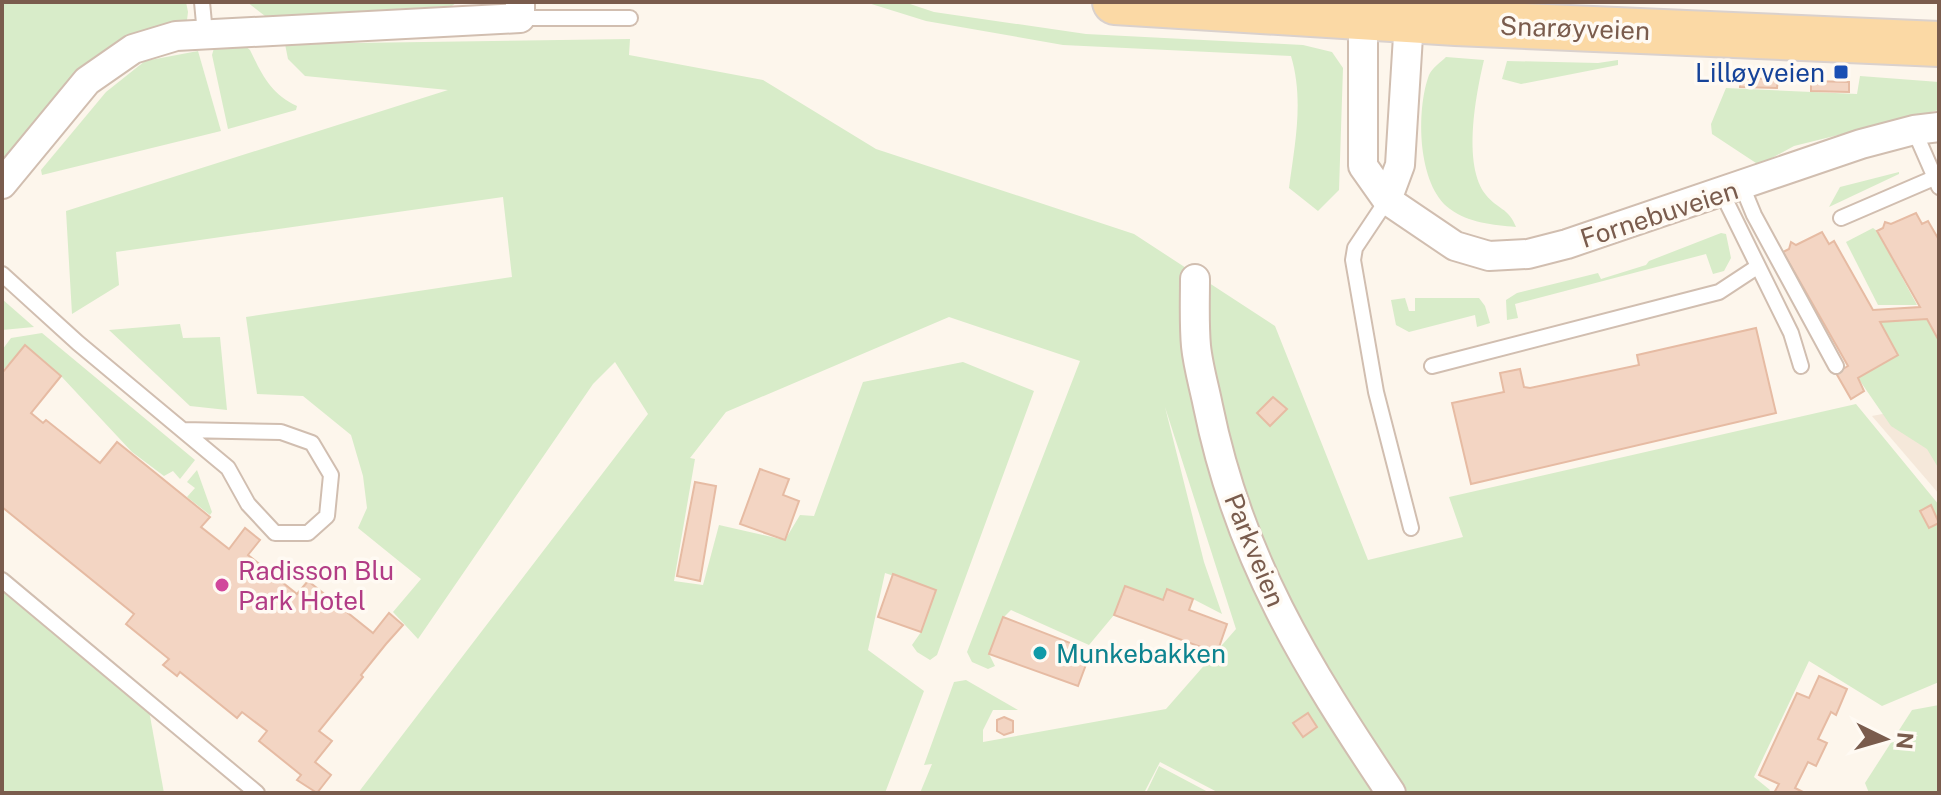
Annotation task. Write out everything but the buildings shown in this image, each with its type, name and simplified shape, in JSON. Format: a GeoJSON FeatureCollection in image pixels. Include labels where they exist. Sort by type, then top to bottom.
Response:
{"type":"FeatureCollection","features":[{"type":"Feature","properties":{"kind":"main road","name":"Snarøyveien"},"geometry":{"type":"LineString","coordinates":[[1115,2],[1409,20],[1939,44]]}},
{"type":"Feature","properties":{"kind":"street"},"geometry":{"type":"LineString","coordinates":[[2,184],[87,81],[133,49],[176,36],[520,10]]}},
{"type":"Feature","properties":{"kind":"street"},"geometry":{"type":"LineString","coordinates":[[1363,17],[1363,166],[1387,200]]}},
{"type":"Feature","properties":{"kind":"street"},"geometry":{"type":"LineString","coordinates":[[1387,200],[1400,165],[1409,20]]}},
{"type":"Feature","properties":{"kind":"street","name":"Fornebuveien"},"geometry":{"type":"LineString","coordinates":[[1387,200],[1455,246],[1489,256],[1528,254],[1732,190],[1861,144],[1926,129]]}},
{"type":"Feature","properties":{"kind":"street","name":"Parkveien"},"geometry":{"type":"LineString","coordinates":[[1195,279],[1199,362],[1217,450],[1247,543],[1286,627],[1327,697],[1391,793]]}},
{"type":"Feature","properties":{"kind":"lane"},"geometry":{"type":"LineString","coordinates":[[202,2],[206,18],[205,34]]}},
{"type":"Feature","properties":{"kind":"lane"},"geometry":{"type":"LineString","coordinates":[[520,10],[630,18]]}},
{"type":"Feature","properties":{"kind":"lane"},"geometry":{"type":"LineString","coordinates":[[1841,218],[1937,183],[1926,129]]}},
{"type":"Feature","properties":{"kind":"lane"},"geometry":{"type":"LineString","coordinates":[[1732,190],[1757,267],[1791,333],[1801,366]]}},
{"type":"Feature","properties":{"kind":"lane"},"geometry":{"type":"LineString","coordinates":[[1732,190],[1754,215],[1836,366]]}},
{"type":"Feature","properties":{"kind":"lane"},"geometry":{"type":"LineString","coordinates":[[1387,200],[1355,248],[1353,260],[1376,392],[1411,528]]}},
{"type":"Feature","properties":{"kind":"lane"},"geometry":{"type":"LineString","coordinates":[[1432,366],[1719,292],[1757,267]]}},
{"type":"Feature","properties":{"kind":"lane"},"geometry":{"type":"LineString","coordinates":[[2,274],[78,343],[228,468],[248,504],[275,533],[308,533],[327,516],[331,475],[312,443],[281,432],[183,430]]}},
{"type":"Feature","properties":{"kind":"lane"},"geometry":{"type":"LineString","coordinates":[[2,580],[257,793]]}},
{"type":"Feature","properties":{"kind":"shaded area"},"geometry":{"type":"Polygon","coordinates":[[[1939,403],[1939,494],[1872,416],[1939,403]]]}},
{"type":"Feature","properties":{"kind":"green space"},"geometry":{"type":"Polygon","coordinates":[[[2,2],[186,2],[188,12],[187,20],[132,36],[2,166],[2,2]]]}},
{"type":"Feature","properties":{"kind":"green space"},"geometry":{"type":"Polygon","coordinates":[[[247,2],[457,2],[452,6],[265,16],[247,2]]]}},
{"type":"Feature","properties":{"kind":"green space"},"geometry":{"type":"Polygon","coordinates":[[[865,2],[904,2],[934,12],[1086,34],[1303,45],[1332,52],[1343,68],[1339,190],[1318,211],[1289,188],[1298,105],[1291,56],[1063,45],[926,21],[865,2]]]}},
{"type":"Feature","properties":{"kind":"green space"},"geometry":{"type":"Polygon","coordinates":[[[630,39],[629,55],[763,80],[876,149],[1134,234],[1275,326],[1368,560],[1463,537],[1449,497],[1856,404],[1939,505],[1939,682],[1882,706],[1809,661],[1754,777],[1770,790],[1768,793],[1219,793],[1160,762],[1144,793],[920,793],[932,764],[924,765],[954,682],[966,680],[1018,710],[993,710],[983,730],[983,742],[1166,709],[1236,629],[1165,407],[1204,562],[1222,614],[1168,589],[1163,600],[1125,586],[1114,615],[1089,645],[1011,610],[1003,618],[989,654],[995,666],[988,669],[972,662],[967,652],[1080,361],[949,317],[726,412],[690,458],[695,459],[674,581],[703,585],[719,525],[785,540],[800,515],[814,516],[863,382],[963,362],[1034,391],[937,655],[930,660],[912,645],[921,632],[936,590],[885,573],[868,650],[924,691],[885,793],[358,793],[648,414],[615,362],[593,384],[418,639],[393,612],[421,579],[358,528],[367,508],[363,476],[351,435],[303,396],[257,394],[246,317],[512,277],[503,197],[116,252],[119,285],[72,314],[66,211],[448,90],[305,76],[288,59],[285,44],[630,39]]]}},
{"type":"Feature","properties":{"kind":"green space"},"geometry":{"type":"Polygon","coordinates":[[[245,46],[274,90],[297,106],[296,110],[228,129],[212,55],[214,48],[245,46]]]}},
{"type":"Feature","properties":{"kind":"green space"},"geometry":{"type":"Polygon","coordinates":[[[198,51],[221,131],[42,175],[41,170],[106,92],[145,61],[198,51]]]}},
{"type":"Feature","properties":{"kind":"green space"},"geometry":{"type":"Polygon","coordinates":[[[1446,57],[1484,60],[1473,129],[1474,166],[1486,195],[1510,216],[1516,227],[1482,222],[1457,214],[1439,198],[1431,183],[1422,146],[1422,107],[1429,75],[1446,57]]]}},
{"type":"Feature","properties":{"kind":"green space"},"geometry":{"type":"Polygon","coordinates":[[[1618,60],[1618,65],[1521,84],[1502,79],[1507,61],[1598,63],[1618,60]]]}},
{"type":"Feature","properties":{"kind":"green space"},"geometry":{"type":"Polygon","coordinates":[[[1860,76],[1939,82],[1939,110],[1794,146],[1759,165],[1712,134],[1711,124],[1726,88],[1857,94],[1860,76]]]}},
{"type":"Feature","properties":{"kind":"green space"},"geometry":{"type":"Polygon","coordinates":[[[1899,174],[1829,207],[1840,187],[1899,174]]]}},
{"type":"Feature","properties":{"kind":"green space"},"geometry":{"type":"Polygon","coordinates":[[[1873,228],[1917,305],[1878,305],[1846,242],[1873,228]]]}},
{"type":"Feature","properties":{"kind":"green space"},"geometry":{"type":"Polygon","coordinates":[[[1721,233],[1726,234],[1731,258],[1724,271],[1713,274],[1706,254],[1515,304],[1518,318],[1507,320],[1506,300],[1517,293],[1598,273],[1601,279],[1646,265],[1649,261],[1721,233]]]}},
{"type":"Feature","properties":{"kind":"green space"},"geometry":{"type":"Polygon","coordinates":[[[1405,298],[1409,311],[1415,311],[1415,298],[1479,298],[1490,323],[1477,327],[1475,315],[1409,332],[1396,325],[1391,300],[1405,298]]]}},
{"type":"Feature","properties":{"kind":"green space"},"geometry":{"type":"Polygon","coordinates":[[[2,299],[34,327],[2,330],[2,299]]]}},
{"type":"Feature","properties":{"kind":"green space"},"geometry":{"type":"Polygon","coordinates":[[[1927,319],[1939,341],[1939,469],[1927,449],[1891,426],[1858,378],[1880,322],[1927,319]]]}},
{"type":"Feature","properties":{"kind":"green space"},"geometry":{"type":"Polygon","coordinates":[[[180,324],[183,338],[220,337],[227,410],[190,406],[109,330],[180,324]]]}},
{"type":"Feature","properties":{"kind":"green space"},"geometry":{"type":"Polygon","coordinates":[[[42,333],[195,460],[180,479],[173,471],[164,476],[132,452],[61,376],[25,346],[2,371],[2,350],[11,338],[42,333]]]}},
{"type":"Feature","properties":{"kind":"green space"},"geometry":{"type":"Polygon","coordinates":[[[197,470],[212,512],[210,515],[187,497],[195,488],[187,482],[197,470]]]}},
{"type":"Feature","properties":{"kind":"green space"},"geometry":{"type":"Polygon","coordinates":[[[2,574],[148,705],[164,793],[2,793],[2,574]]]}},
{"type":"Feature","properties":{"kind":"green space"},"geometry":{"type":"Polygon","coordinates":[[[1939,705],[1939,793],[1869,793],[1865,783],[1912,710],[1939,705]]]}},
{"type":"Feature","properties":{"kind":"green space"},"geometry":{"type":"Polygon","coordinates":[[[1159,766],[1210,793],[1146,793],[1159,766]]]}},
{"type":"Feature","properties":{"kind":"place","name":"Lilløyveien"},"geometry":{"type":"Point","coordinates":[1841,72]}},
{"type":"Feature","properties":{"kind":"place","name":"Radisson Blu Park Hotel"},"geometry":{"type":"Point","coordinates":[222,585]}},
{"type":"Feature","properties":{"kind":"place","name":"Munkebakken"},"geometry":{"type":"Point","coordinates":[1040,653]}}]}
